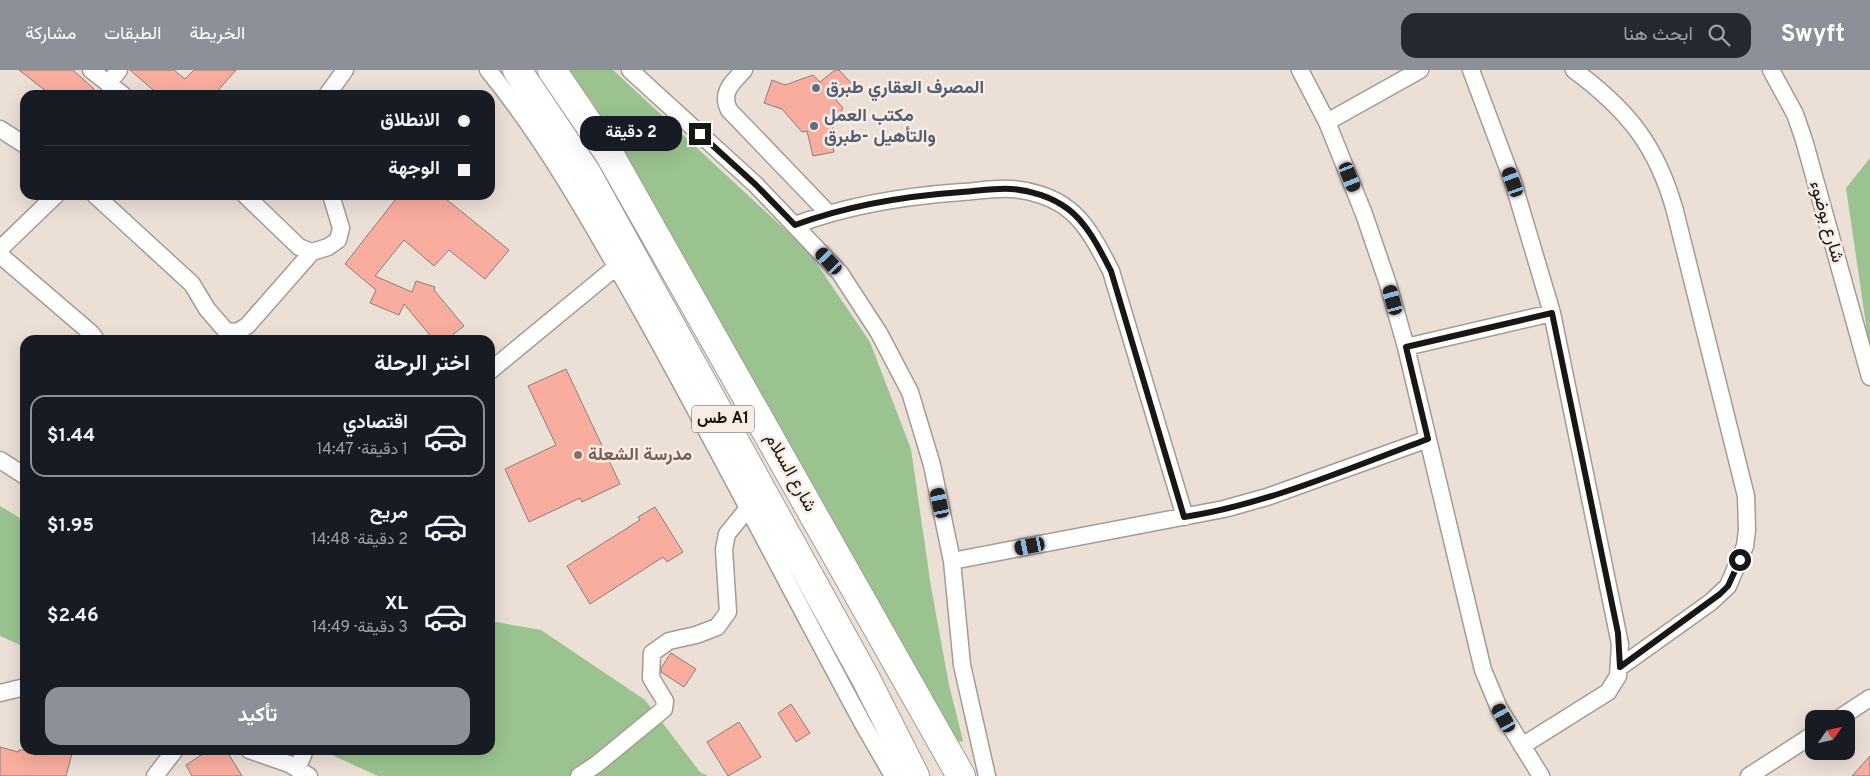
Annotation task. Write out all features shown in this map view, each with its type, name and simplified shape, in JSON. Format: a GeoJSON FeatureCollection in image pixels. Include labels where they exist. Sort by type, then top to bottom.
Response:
{"type":"FeatureCollection","features":[{"type":"Feature","properties":{"kind":"highway","name":"شارع السلام"},"geometry":{"type":"LineString","coordinates":[[517,70],[590,180],[866,679],[915,776]]}},
{"type":"Feature","properties":{"kind":"highway","name":"شارع السلام"},"geometry":{"type":"LineString","coordinates":[[552,70],[611,157],[961,776]]}},
{"type":"Feature","properties":{"kind":"street"},"geometry":{"type":"LineString","coordinates":[[91,70],[116,90]]}},
{"type":"Feature","properties":{"kind":"street"},"geometry":{"type":"LineString","coordinates":[[108,84],[119,70]]}},
{"type":"Feature","properties":{"kind":"street"},"geometry":{"type":"LineString","coordinates":[[331,90],[345,70]]}},
{"type":"Feature","properties":{"kind":"street"},"geometry":{"type":"LineString","coordinates":[[488,70],[564,179],[616,268],[680,380],[862,724],[893,776]]}},
{"type":"Feature","properties":{"kind":"street"},"geometry":{"type":"LineString","coordinates":[[630,70],[756,185],[840,273],[879,333],[910,392],[932,465],[952,561],[962,665],[987,776]]}},
{"type":"Feature","properties":{"kind":"street"},"geometry":{"type":"LineString","coordinates":[[744,70],[728,88],[725,97],[729,110],[828,213]]}},
{"type":"Feature","properties":{"kind":"street"},"geometry":{"type":"LineString","coordinates":[[1300,70],[1327,122],[1364,214],[1388,284],[1406,347],[1483,670],[1499,708],[1541,776]]}},
{"type":"Feature","properties":{"kind":"street"},"geometry":{"type":"LineString","coordinates":[[1327,122],[1420,70]]}},
{"type":"Feature","properties":{"kind":"street"},"geometry":{"type":"LineString","coordinates":[[1471,70],[1513,182],[1552,313],[1618,633],[1620,667],[1614,685],[1608,692],[1522,746]]}},
{"type":"Feature","properties":{"kind":"street"},"geometry":{"type":"LineString","coordinates":[[1574,70],[1612,100],[1630,119],[1646,139],[1663,174],[1675,211],[1746,496],[1747,523],[1744,546],[1728,586],[1710,602],[1620,667]]}},
{"type":"Feature","properties":{"kind":"street","name":"شارع بوضوء"},"geometry":{"type":"LineString","coordinates":[[1771,70],[1795,114],[1804,140],[1870,377]]}},
{"type":"Feature","properties":{"kind":"street"},"geometry":{"type":"LineString","coordinates":[[0,129],[20,143]]}},
{"type":"Feature","properties":{"kind":"street"},"geometry":{"type":"LineString","coordinates":[[795,225],[828,213],[892,200],[997,189],[1028,192],[1069,209],[1092,238],[1111,271],[1184,517]]}},
{"type":"Feature","properties":{"kind":"street"},"geometry":{"type":"LineString","coordinates":[[0,249],[51,200]]}},
{"type":"Feature","properties":{"kind":"street"},"geometry":{"type":"LineString","coordinates":[[100,200],[192,284],[207,309],[226,330],[237,332],[246,326],[312,252],[338,240],[341,228],[333,200]]}},
{"type":"Feature","properties":{"kind":"street"},"geometry":{"type":"LineString","coordinates":[[250,200],[299,246],[312,252]]}},
{"type":"Feature","properties":{"kind":"street"},"geometry":{"type":"LineString","coordinates":[[0,255],[92,335]]}},
{"type":"Feature","properties":{"kind":"street"},"geometry":{"type":"LineString","coordinates":[[495,366],[616,268]]}},
{"type":"Feature","properties":{"kind":"street"},"geometry":{"type":"LineString","coordinates":[[1406,347],[1552,313]]}},
{"type":"Feature","properties":{"kind":"street"},"geometry":{"type":"LineString","coordinates":[[952,561],[1224,510],[1267,497],[1428,439]]}},
{"type":"Feature","properties":{"kind":"street"},"geometry":{"type":"LineString","coordinates":[[0,460],[20,473]]}},
{"type":"Feature","properties":{"kind":"street"},"geometry":{"type":"LineString","coordinates":[[578,776],[597,764],[664,709],[665,700],[651,678],[652,653],[669,641],[696,635],[717,627],[728,612],[724,549],[727,534],[748,508]]}},
{"type":"Feature","properties":{"kind":"street"},"geometry":{"type":"LineString","coordinates":[[0,693],[20,688]]}},
{"type":"Feature","properties":{"kind":"street"},"geometry":{"type":"LineString","coordinates":[[1852,710],[1870,698]]}},
{"type":"Feature","properties":{"kind":"street"},"geometry":{"type":"LineString","coordinates":[[1749,776],[1805,740]]}},
{"type":"Feature","properties":{"kind":"street"},"geometry":{"type":"LineString","coordinates":[[155,776],[171,755]]}},
{"type":"Feature","properties":{"kind":"street"},"geometry":{"type":"LineString","coordinates":[[260,755],[295,771],[303,755]]}},
{"type":"Feature","properties":{"kind":"green space"},"geometry":{"type":"Polygon","coordinates":[[[566,70],[613,70],[808,251],[870,342],[911,449],[931,587],[949,685],[963,741],[945,744],[746,377],[591,100],[566,70]]]}},
{"type":"Feature","properties":{"kind":"green space"},"geometry":{"type":"Polygon","coordinates":[[[1870,158],[1870,352],[1846,188],[1870,158]]]}},
{"type":"Feature","properties":{"kind":"green space"},"geometry":{"type":"Polygon","coordinates":[[[0,506],[20,518],[20,645],[0,636],[0,506]]]}},
{"type":"Feature","properties":{"kind":"green space"},"geometry":{"type":"Polygon","coordinates":[[[495,622],[541,630],[645,700],[700,772],[708,776],[378,776],[332,755],[495,755],[495,622]]]}},
{"type":"Feature","properties":{"kind":"building"},"geometry":{"type":"Polygon","coordinates":[[[19,70],[73,70],[94,89],[93,90],[45,90],[19,70]]]}},
{"type":"Feature","properties":{"kind":"building"},"geometry":{"type":"Polygon","coordinates":[[[130,70],[174,70],[185,79],[194,70],[236,70],[218,90],[153,90],[130,70]]]}},
{"type":"Feature","properties":{"kind":"building"},"geometry":{"type":"Polygon","coordinates":[[[835,70],[839,70],[853,85],[836,100],[843,108],[830,133],[834,152],[813,156],[807,131],[802,132],[782,109],[764,103],[772,80],[785,85],[813,75],[820,82],[835,70]]]}},
{"type":"Feature","properties":{"kind":"building"},"geometry":{"type":"Polygon","coordinates":[[[395,200],[447,200],[509,250],[485,279],[449,250],[434,266],[404,240],[375,276],[412,292],[416,281],[435,287],[434,290],[464,326],[452,335],[430,335],[404,304],[399,315],[370,303],[376,290],[345,264],[395,200]]]}},
{"type":"Feature","properties":{"kind":"building"},"geometry":{"type":"Polygon","coordinates":[[[566,369],[620,484],[582,502],[580,498],[529,522],[505,469],[556,445],[528,386],[566,369]]]}},
{"type":"Feature","properties":{"kind":"building"},"geometry":{"type":"Polygon","coordinates":[[[655,507],[683,552],[667,562],[663,557],[590,604],[567,566],[640,520],[638,517],[655,507]]]}},
{"type":"Feature","properties":{"kind":"building"},"geometry":{"type":"Polygon","coordinates":[[[671,653],[696,669],[684,687],[661,672],[661,668],[671,653]]]}},
{"type":"Feature","properties":{"kind":"building"},"geometry":{"type":"Polygon","coordinates":[[[791,704],[810,733],[796,742],[778,713],[791,704]]]}},
{"type":"Feature","properties":{"kind":"building"},"geometry":{"type":"Polygon","coordinates":[[[739,722],[761,757],[728,776],[707,742],[739,722]]]}},
{"type":"Feature","properties":{"kind":"building"},"geometry":{"type":"Polygon","coordinates":[[[0,747],[18,752],[20,750],[20,755],[72,755],[66,776],[0,776],[0,747]]]}},
{"type":"Feature","properties":{"kind":"building"},"geometry":{"type":"Polygon","coordinates":[[[201,755],[229,755],[242,776],[192,776],[186,765],[201,755]]]}},
{"type":"Feature","properties":{"kind":"building"},"geometry":{"type":"Polygon","coordinates":[[[1870,756],[1870,776],[1852,776],[1870,756]]]}},
{"type":"Feature","properties":{"kind":"place","name":"المصرف العقاري طبرق"},"geometry":{"type":"Point","coordinates":[816,88]}},
{"type":"Feature","properties":{"kind":"place","name":"مكتب العمل والتأهيل -طبرق"},"geometry":{"type":"Point","coordinates":[814,126]}},
{"type":"Feature","properties":{"kind":"place","name":"مدرسة الشعلة"},"geometry":{"type":"Point","coordinates":[578,455]}},
{"type":"Feature","properties":{"kind":"route"},"geometry":{"type":"LineString","coordinates":[[700,134],[756,185],[795,225],[828,213],[863,205],[952,192],[997,189],[1028,192],[1042,196],[1069,209],[1082,223],[1111,271],[1184,517],[1246,504],[1428,439],[1406,347],[1552,313],[1618,633],[1620,667],[1720,594],[1728,586],[1740,560]]}}]}
